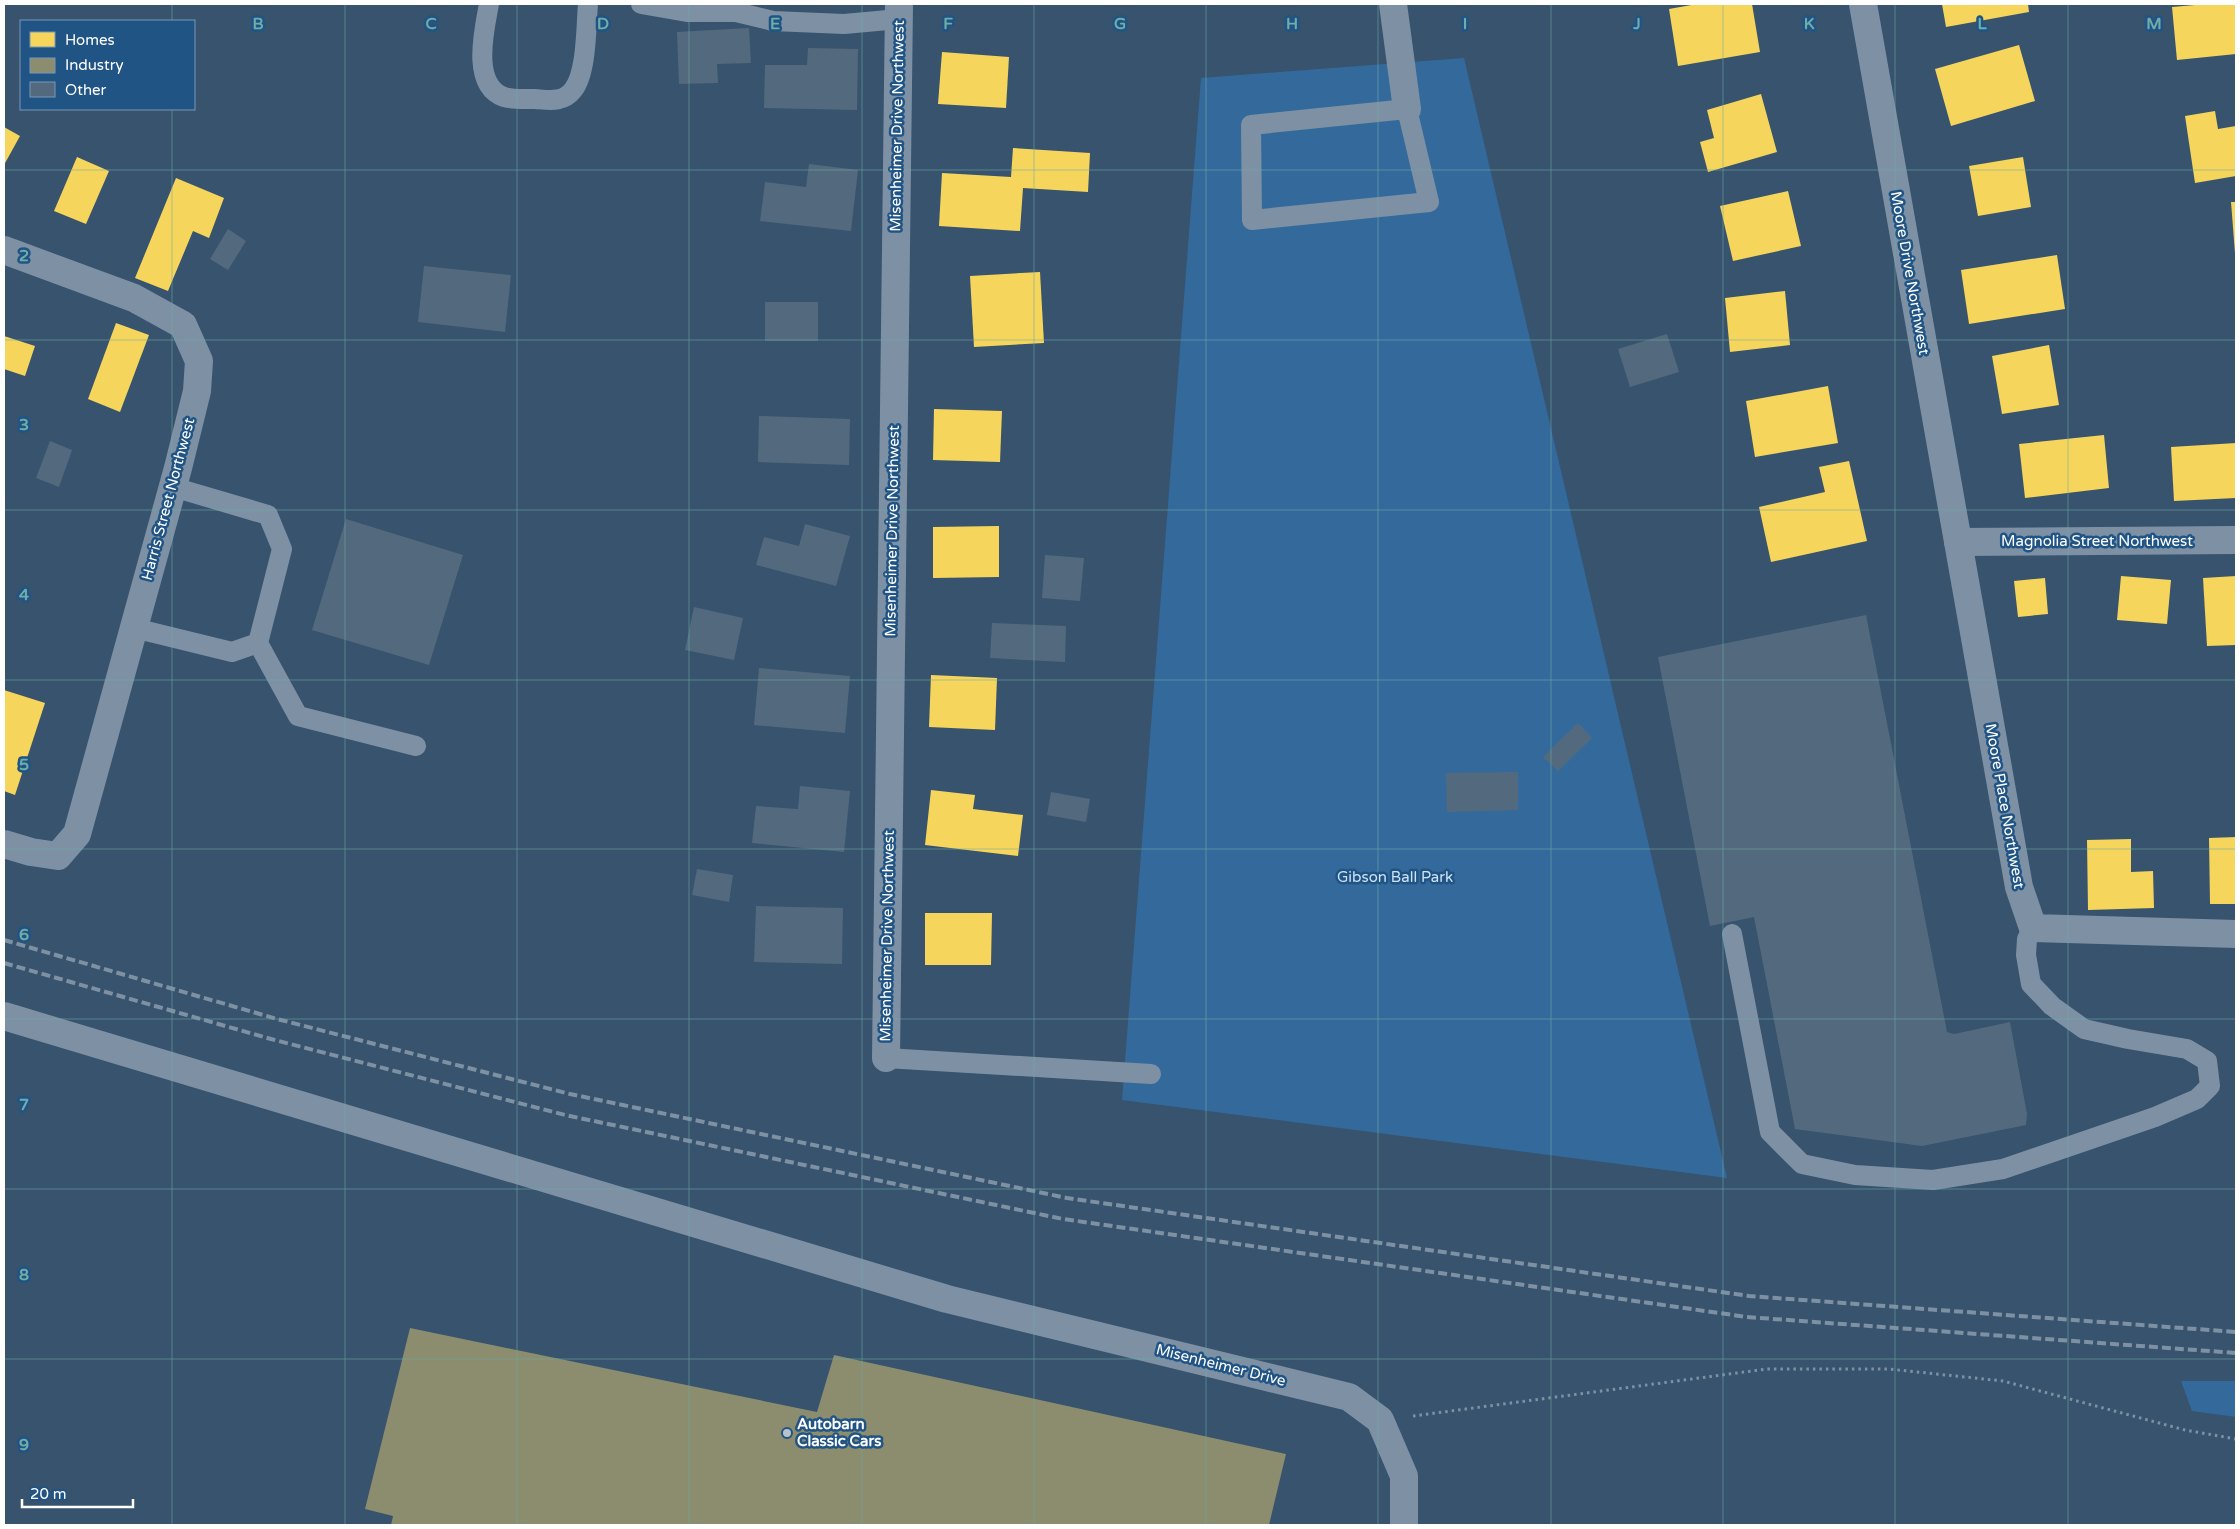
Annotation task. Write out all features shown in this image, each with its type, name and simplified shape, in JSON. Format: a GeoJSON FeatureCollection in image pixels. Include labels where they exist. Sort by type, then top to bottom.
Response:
{"type":"FeatureCollection","features":[{"type":"Feature","properties":{"kind":"street"},"geometry":{"type":"LineString","coordinates":[[1393,4],[1407,109]]}},
{"type":"Feature","properties":{"kind":"street","name":"Moore Drive Northwest"},"geometry":{"type":"LineString","coordinates":[[1863,4],[1958,542]]}},
{"type":"Feature","properties":{"kind":"street","name":"Misenheimer Drive Northwest"},"geometry":{"type":"LineString","coordinates":[[886,1058],[899,11]]}},
{"type":"Feature","properties":{"kind":"street","name":"Harris Street Northwest"},"geometry":{"type":"LineString","coordinates":[[4,250],[134,298],[183,325],[199,361],[196,391],[173,487],[76,834],[58,856],[31,852],[4,844]]}},
{"type":"Feature","properties":{"kind":"street","name":"Magnolia Street Northwest"},"geometry":{"type":"LineString","coordinates":[[1958,542],[2236,540]]}},
{"type":"Feature","properties":{"kind":"street","name":"Moore Place Northwest"},"geometry":{"type":"LineString","coordinates":[[1958,542],[2019,887],[2033,928]]}},
{"type":"Feature","properties":{"kind":"street"},"geometry":{"type":"LineString","coordinates":[[2033,928],[2236,934]]}},
{"type":"Feature","properties":{"kind":"street","name":"Misenheimer Drive"},"geometry":{"type":"LineString","coordinates":[[4,1016],[947,1299],[1349,1397],[1380,1420]]}},
{"type":"Feature","properties":{"kind":"street"},"geometry":{"type":"LineString","coordinates":[[1380,1420],[1404,1476],[1404,1525]]}},
{"type":"Feature","properties":{"kind":"lane"},"geometry":{"type":"LineString","coordinates":[[489,4],[483,40],[484,78],[491,90],[505,97],[558,101],[573,90],[581,71],[588,4]]}},
{"type":"Feature","properties":{"kind":"lane"},"geometry":{"type":"LineString","coordinates":[[641,4],[687,12],[736,12],[773,21],[844,24],[899,11]]}},
{"type":"Feature","properties":{"kind":"lane"},"geometry":{"type":"LineString","coordinates":[[1407,109],[1429,202],[1252,220],[1251,125],[1407,109]]}},
{"type":"Feature","properties":{"kind":"lane"},"geometry":{"type":"LineString","coordinates":[[173,487],[268,515],[282,549],[258,643],[298,716],[416,746]]}},
{"type":"Feature","properties":{"kind":"lane"},"geometry":{"type":"LineString","coordinates":[[134,628],[232,652],[258,643]]}},
{"type":"Feature","properties":{"kind":"lane"},"geometry":{"type":"LineString","coordinates":[[1732,934],[1770,1132],[1802,1164],[1855,1175],[1933,1180],[2003,1169],[2079,1144],[2155,1117],[2198,1099],[2210,1086],[2207,1061],[2187,1048],[2128,1039],[2084,1029],[2052,1006],[2031,984],[2026,955],[2027,939],[2033,928]]}},
{"type":"Feature","properties":{"kind":"lane"},"geometry":{"type":"LineString","coordinates":[[886,1058],[1151,1074]]}},
{"type":"Feature","properties":{"kind":"path"},"geometry":{"type":"LineString","coordinates":[[1380,1420],[1768,1369],[1889,1369],[2003,1381],[2185,1430],[2236,1439]]}},
{"type":"Feature","properties":{"kind":"green space","name":"Gibson Ball Park"},"geometry":{"type":"Polygon","coordinates":[[[1464,58],[1727,1178],[1122,1100],[1201,78],[1464,58]]]}},
{"type":"Feature","properties":{"kind":"green space"},"geometry":{"type":"Polygon","coordinates":[[[2181,1381],[2236,1381],[2236,1417],[2192,1411],[2181,1381]]]}},
{"type":"Feature","properties":{"kind":"building: Homes"},"geometry":{"type":"Polygon","coordinates":[[[1697,4],[1752,4],[1760,52],[1678,66],[1669,9],[1697,4]]]}},
{"type":"Feature","properties":{"kind":"building: Homes"},"geometry":{"type":"Polygon","coordinates":[[[1942,4],[2028,4],[2029,12],[1946,27],[1942,4]]]}},
{"type":"Feature","properties":{"kind":"building: Homes"},"geometry":{"type":"Polygon","coordinates":[[[2236,4],[2236,54],[2177,60],[2172,7],[2236,4]]]}},
{"type":"Feature","properties":{"kind":"building: Homes"},"geometry":{"type":"Polygon","coordinates":[[[2019,45],[2035,101],[1951,126],[1935,69],[2019,45]]]}},
{"type":"Feature","properties":{"kind":"building: Homes"},"geometry":{"type":"Polygon","coordinates":[[[942,52],[1009,57],[1006,108],[938,104],[942,52]]]}},
{"type":"Feature","properties":{"kind":"building: Homes"},"geometry":{"type":"Polygon","coordinates":[[[1761,94],[1777,152],[1708,172],[1700,142],[1714,138],[1707,110],[1761,94]]]}},
{"type":"Feature","properties":{"kind":"building: Homes"},"geometry":{"type":"Polygon","coordinates":[[[2215,111],[2218,129],[2236,126],[2236,176],[2195,183],[2185,116],[2215,111]]]}},
{"type":"Feature","properties":{"kind":"building: Homes"},"geometry":{"type":"Polygon","coordinates":[[[4,127],[20,136],[4,165],[4,127]]]}},
{"type":"Feature","properties":{"kind":"building: Homes"},"geometry":{"type":"Polygon","coordinates":[[[1013,148],[1090,153],[1088,192],[1023,188],[1020,231],[939,226],[942,173],[1011,177],[1013,148]]]}},
{"type":"Feature","properties":{"kind":"building: Homes"},"geometry":{"type":"Polygon","coordinates":[[[77,157],[109,171],[86,224],[54,211],[77,157]]]}},
{"type":"Feature","properties":{"kind":"building: Homes"},"geometry":{"type":"Polygon","coordinates":[[[2023,157],[2031,207],[1978,216],[1969,166],[2023,157]]]}},
{"type":"Feature","properties":{"kind":"building: Homes"},"geometry":{"type":"Polygon","coordinates":[[[176,178],[224,198],[209,238],[193,231],[168,291],[135,278],[176,178]]]}},
{"type":"Feature","properties":{"kind":"building: Homes"},"geometry":{"type":"Polygon","coordinates":[[[1788,191],[1801,246],[1733,261],[1720,206],[1788,191]]]}},
{"type":"Feature","properties":{"kind":"building: Homes"},"geometry":{"type":"Polygon","coordinates":[[[2231,202],[2236,202],[2236,253],[2235,253],[2231,202]]]}},
{"type":"Feature","properties":{"kind":"building: Homes"},"geometry":{"type":"Polygon","coordinates":[[[2057,255],[2065,309],[1969,324],[1961,270],[2057,255]]]}},
{"type":"Feature","properties":{"kind":"building: Homes"},"geometry":{"type":"Polygon","coordinates":[[[1040,272],[1044,343],[974,347],[970,276],[1040,272]]]}},
{"type":"Feature","properties":{"kind":"building: Homes"},"geometry":{"type":"Polygon","coordinates":[[[1785,291],[1790,345],[1730,352],[1725,298],[1785,291]]]}},
{"type":"Feature","properties":{"kind":"building: Homes"},"geometry":{"type":"Polygon","coordinates":[[[116,323],[149,335],[120,412],[88,399],[116,323]]]}},
{"type":"Feature","properties":{"kind":"building: Homes"},"geometry":{"type":"Polygon","coordinates":[[[4,336],[35,346],[25,376],[4,369],[4,336]]]}},
{"type":"Feature","properties":{"kind":"building: Homes"},"geometry":{"type":"Polygon","coordinates":[[[2049,345],[2059,405],[2002,414],[1992,356],[2049,345]]]}},
{"type":"Feature","properties":{"kind":"building: Homes"},"geometry":{"type":"Polygon","coordinates":[[[1828,386],[1838,443],[1755,457],[1746,401],[1828,386]]]}},
{"type":"Feature","properties":{"kind":"building: Homes"},"geometry":{"type":"Polygon","coordinates":[[[934,409],[1002,411],[1000,462],[933,460],[934,409]]]}},
{"type":"Feature","properties":{"kind":"building: Homes"},"geometry":{"type":"Polygon","coordinates":[[[2104,435],[2109,488],[2025,498],[2019,444],[2104,435]]]}},
{"type":"Feature","properties":{"kind":"building: Homes"},"geometry":{"type":"Polygon","coordinates":[[[2236,443],[2236,498],[2174,501],[2171,447],[2236,443]]]}},
{"type":"Feature","properties":{"kind":"building: Homes"},"geometry":{"type":"Polygon","coordinates":[[[1849,461],[1867,541],[1771,562],[1759,507],[1825,492],[1819,467],[1849,461]]]}},
{"type":"Feature","properties":{"kind":"building: Homes"},"geometry":{"type":"Polygon","coordinates":[[[999,526],[999,577],[933,578],[933,527],[999,526]]]}},
{"type":"Feature","properties":{"kind":"building: Homes"},"geometry":{"type":"Polygon","coordinates":[[[2121,576],[2171,580],[2167,624],[2117,620],[2121,576]]]}},
{"type":"Feature","properties":{"kind":"building: Homes"},"geometry":{"type":"Polygon","coordinates":[[[2236,576],[2236,645],[2207,646],[2203,578],[2236,576]]]}},
{"type":"Feature","properties":{"kind":"building: Homes"},"geometry":{"type":"Polygon","coordinates":[[[2045,578],[2048,614],[2018,617],[2014,581],[2045,578]]]}},
{"type":"Feature","properties":{"kind":"building: Homes"},"geometry":{"type":"Polygon","coordinates":[[[931,675],[997,678],[995,730],[929,727],[931,675]]]}},
{"type":"Feature","properties":{"kind":"building: Homes"},"geometry":{"type":"Polygon","coordinates":[[[4,690],[45,703],[15,795],[4,791],[4,690]]]}},
{"type":"Feature","properties":{"kind":"building: Homes"},"geometry":{"type":"Polygon","coordinates":[[[931,790],[975,795],[973,809],[1023,815],[1018,856],[925,845],[931,790]]]}},
{"type":"Feature","properties":{"kind":"building: Homes"},"geometry":{"type":"Polygon","coordinates":[[[2236,837],[2236,904],[2210,904],[2209,838],[2236,837]]]}},
{"type":"Feature","properties":{"kind":"building: Homes"},"geometry":{"type":"Polygon","coordinates":[[[2131,839],[2131,872],[2153,871],[2154,908],[2088,910],[2087,840],[2131,839]]]}},
{"type":"Feature","properties":{"kind":"building: Homes"},"geometry":{"type":"Polygon","coordinates":[[[925,913],[992,913],[991,965],[925,965],[925,913]]]}},
{"type":"Feature","properties":{"kind":"building: Industry","name":"Autobarn Classic Cars"},"geometry":{"type":"Polygon","coordinates":[[[410,1328],[817,1412],[834,1355],[1286,1454],[1269,1525],[391,1525],[393,1516],[365,1509],[410,1328]]]}},
{"type":"Feature","properties":{"kind":"building: Other"},"geometry":{"type":"Polygon","coordinates":[[[749,28],[751,63],[717,64],[718,83],[679,84],[677,32],[749,28]]]}},
{"type":"Feature","properties":{"kind":"building: Other"},"geometry":{"type":"Polygon","coordinates":[[[808,48],[858,49],[857,110],[764,108],[765,65],[807,65],[808,48]]]}},
{"type":"Feature","properties":{"kind":"building: Other"},"geometry":{"type":"Polygon","coordinates":[[[809,164],[858,170],[851,231],[760,221],[765,182],[806,187],[809,164]]]}},
{"type":"Feature","properties":{"kind":"building: Other"},"geometry":{"type":"Polygon","coordinates":[[[228,229],[246,241],[228,270],[210,259],[228,229]]]}},
{"type":"Feature","properties":{"kind":"building: Other"},"geometry":{"type":"Polygon","coordinates":[[[424,266],[511,275],[505,332],[418,322],[424,266]]]}},
{"type":"Feature","properties":{"kind":"building: Other"},"geometry":{"type":"Polygon","coordinates":[[[765,302],[818,302],[818,341],[765,341],[765,302]]]}},
{"type":"Feature","properties":{"kind":"building: Other"},"geometry":{"type":"Polygon","coordinates":[[[1667,334],[1679,372],[1630,387],[1618,349],[1667,334]]]}},
{"type":"Feature","properties":{"kind":"building: Other"},"geometry":{"type":"Polygon","coordinates":[[[759,416],[850,419],[849,465],[758,462],[759,416]]]}},
{"type":"Feature","properties":{"kind":"building: Other"},"geometry":{"type":"Polygon","coordinates":[[[50,441],[72,450],[59,487],[36,478],[50,441]]]}},
{"type":"Feature","properties":{"kind":"building: Other"},"geometry":{"type":"Polygon","coordinates":[[[346,519],[463,555],[429,665],[312,630],[346,519]]]}},
{"type":"Feature","properties":{"kind":"building: Other"},"geometry":{"type":"Polygon","coordinates":[[[805,524],[850,536],[836,586],[756,565],[764,537],[799,546],[805,524]]]}},
{"type":"Feature","properties":{"kind":"building: Other"},"geometry":{"type":"Polygon","coordinates":[[[1045,555],[1084,558],[1080,601],[1042,598],[1045,555]]]}},
{"type":"Feature","properties":{"kind":"building: Other"},"geometry":{"type":"Polygon","coordinates":[[[694,607],[743,618],[734,660],[685,650],[694,607]]]}},
{"type":"Feature","properties":{"kind":"building: Other"},"geometry":{"type":"Polygon","coordinates":[[[1866,615],[1947,1032],[1954,1034],[2010,1022],[2027,1114],[2026,1125],[1922,1146],[1795,1129],[1754,917],[1710,926],[1658,657],[1866,615]]]}},
{"type":"Feature","properties":{"kind":"building: Other"},"geometry":{"type":"Polygon","coordinates":[[[992,623],[1066,626],[1065,662],[990,658],[992,623]]]}},
{"type":"Feature","properties":{"kind":"building: Other"},"geometry":{"type":"Polygon","coordinates":[[[759,668],[850,676],[845,733],[754,725],[759,668]]]}},
{"type":"Feature","properties":{"kind":"building: Other"},"geometry":{"type":"Polygon","coordinates":[[[1578,723],[1592,738],[1558,771],[1543,757],[1578,723]]]}},
{"type":"Feature","properties":{"kind":"building: Other"},"geometry":{"type":"Polygon","coordinates":[[[1518,772],[1518,810],[1447,812],[1446,773],[1518,772]]]}},
{"type":"Feature","properties":{"kind":"building: Other"},"geometry":{"type":"Polygon","coordinates":[[[800,786],[850,791],[844,852],[752,843],[756,806],[798,809],[800,786]]]}},
{"type":"Feature","properties":{"kind":"building: Other"},"geometry":{"type":"Polygon","coordinates":[[[1051,792],[1090,799],[1086,822],[1047,815],[1051,792]]]}},
{"type":"Feature","properties":{"kind":"building: Other"},"geometry":{"type":"Polygon","coordinates":[[[697,869],[733,875],[729,902],[692,895],[697,869]]]}},
{"type":"Feature","properties":{"kind":"building: Other"},"geometry":{"type":"Polygon","coordinates":[[[756,906],[843,908],[842,964],[754,962],[756,906]]]}},
{"type":"Feature","properties":{"kind":"railway"},"geometry":{"type":"LineString","coordinates":[[4,940],[277,1019],[570,1094],[1067,1198],[1749,1296],[2236,1332]]}},
{"type":"Feature","properties":{"kind":"railway"},"geometry":{"type":"LineString","coordinates":[[4,963],[271,1039],[565,1115],[1063,1219],[1747,1317],[2236,1353]]}},
{"type":"Feature","properties":{"kind":"place","name":"Autobarn Classic Cars"},"geometry":{"type":"Point","coordinates":[787,1433]}}]}
